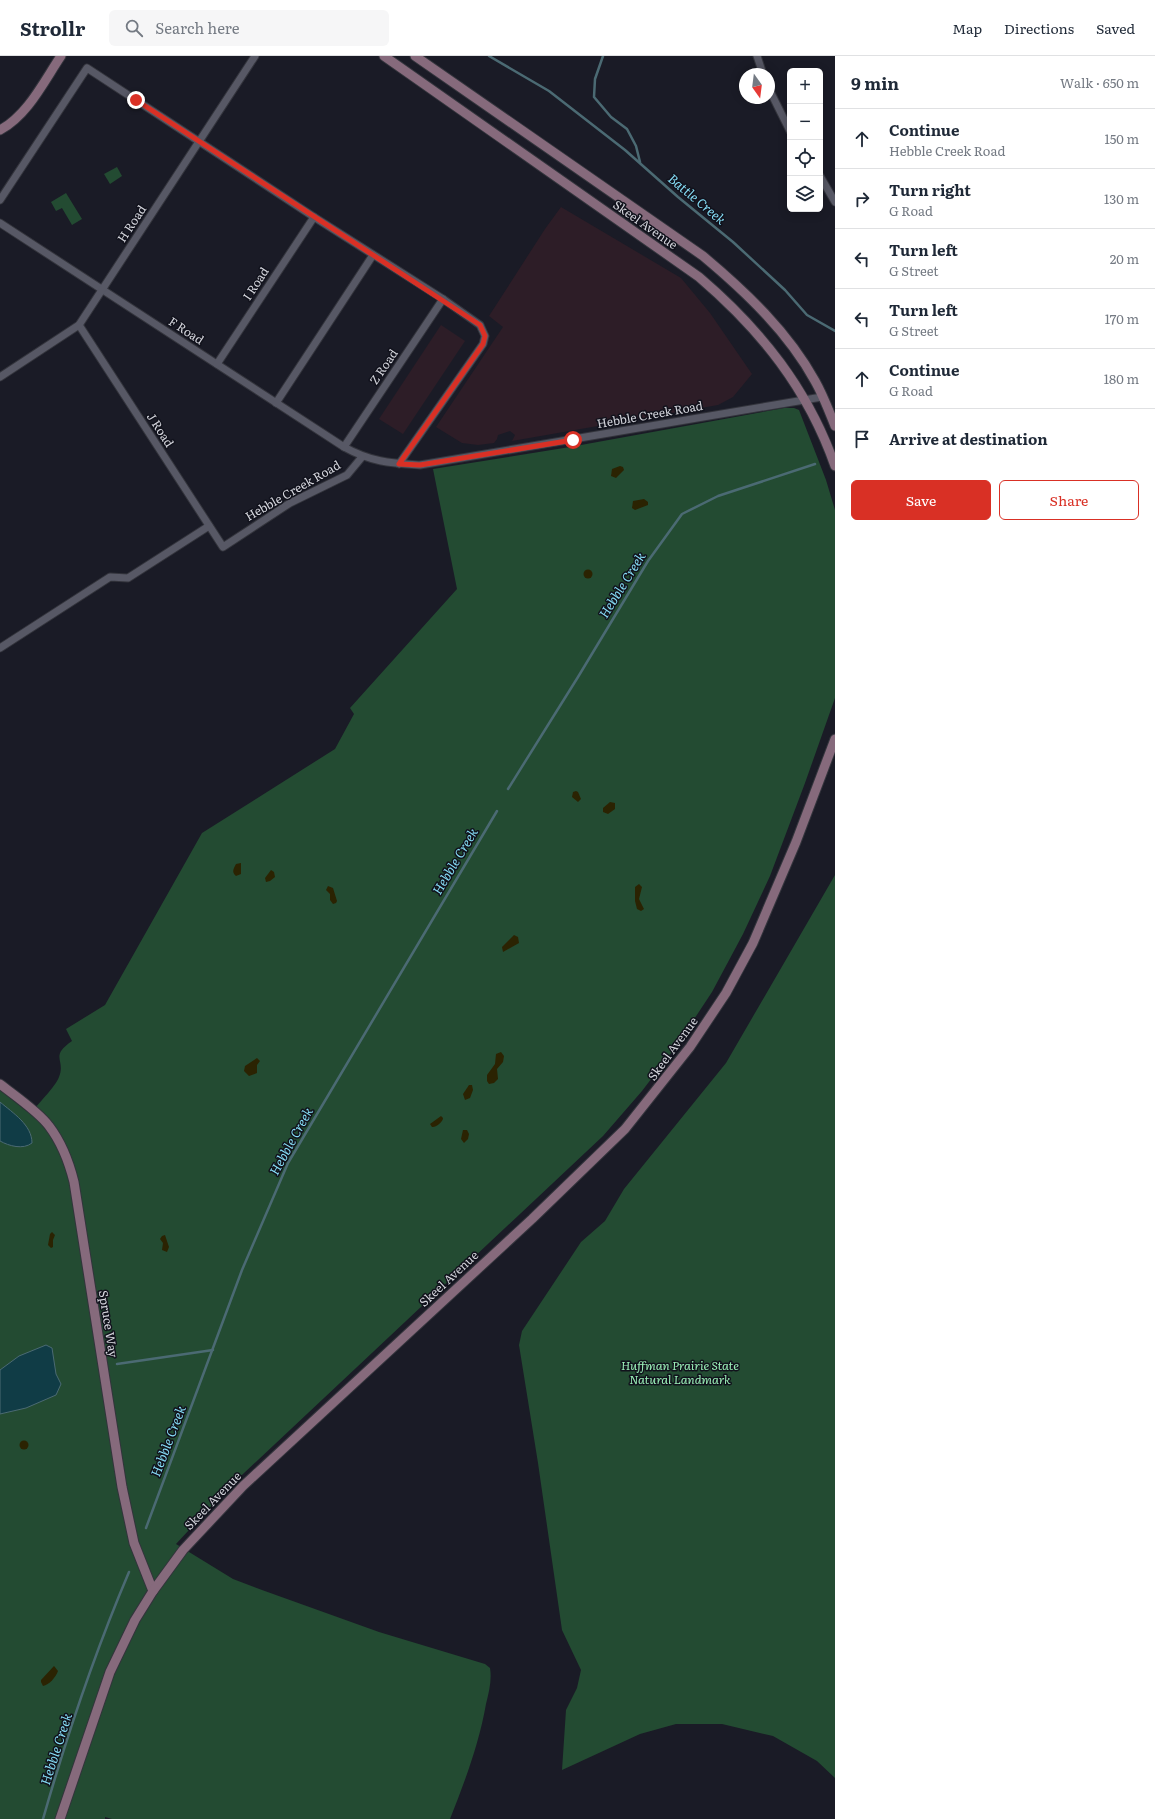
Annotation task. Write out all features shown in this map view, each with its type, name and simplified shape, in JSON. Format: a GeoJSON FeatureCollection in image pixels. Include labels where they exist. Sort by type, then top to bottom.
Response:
{"type":"FeatureCollection","features":[{"type":"Feature","properties":{"kind":"street"},"geometry":{"type":"LineString","coordinates":[[0,130],[16,119],[61,56]]}},
{"type":"Feature","properties":{"kind":"street","name":"H Road"},"geometry":{"type":"LineString","coordinates":[[0,376],[79,325],[256,56]]}},
{"type":"Feature","properties":{"kind":"street","name":"Skeel Avenue"},"geometry":{"type":"LineString","coordinates":[[384,56],[699,277],[746,320],[786,369],[805,400],[835,466]]}},
{"type":"Feature","properties":{"kind":"street","name":"Skeel Avenue"},"geometry":{"type":"LineString","coordinates":[[415,56],[703,256],[737,284],[761,308],[806,367],[835,426]]}},
{"type":"Feature","properties":{"kind":"street"},"geometry":{"type":"LineString","coordinates":[[757,56],[761,68]]}},
{"type":"Feature","properties":{"kind":"street"},"geometry":{"type":"LineString","coordinates":[[0,200],[87,68],[442,299],[480,325],[485,336],[483,344],[399,464]]}},
{"type":"Feature","properties":{"kind":"street"},"geometry":{"type":"LineString","coordinates":[[775,101],[787,125]]}},
{"type":"Feature","properties":{"kind":"street"},"geometry":{"type":"LineString","coordinates":[[823,181],[835,202]]}},
{"type":"Feature","properties":{"kind":"street","name":"I Road"},"geometry":{"type":"LineString","coordinates":[[217,364],[314,217]]}},
{"type":"Feature","properties":{"kind":"street","name":"F Road"},"geometry":{"type":"LineString","coordinates":[[0,223],[344,447],[362,457]]}},
{"type":"Feature","properties":{"kind":"street"},"geometry":{"type":"LineString","coordinates":[[276,403],[373,255]]}},
{"type":"Feature","properties":{"kind":"street","name":"Z Road"},"geometry":{"type":"LineString","coordinates":[[344,447],[442,299]]}},
{"type":"Feature","properties":{"kind":"street","name":"J Road"},"geometry":{"type":"LineString","coordinates":[[79,325],[223,547]]}},
{"type":"Feature","properties":{"kind":"street","name":"Hebble Creek Road"},"geometry":{"type":"LineString","coordinates":[[223,547],[290,503],[347,475],[362,457],[381,462],[420,465],[822,397]]}},
{"type":"Feature","properties":{"kind":"street"},"geometry":{"type":"LineString","coordinates":[[0,648],[110,577],[128,578],[210,526]]}},
{"type":"Feature","properties":{"kind":"street","name":"Skeel Avenue"},"geometry":{"type":"LineString","coordinates":[[60,1819],[110,1672],[135,1620],[153,1591],[183,1550],[243,1486],[569,1184],[625,1129],[690,1047],[726,993],[753,943],[796,842],[835,739]]}},
{"type":"Feature","properties":{"kind":"street","name":"Spruce Way"},"geometry":{"type":"LineString","coordinates":[[0,1084],[49,1125],[63,1148],[70,1166],[74,1182],[122,1487],[134,1543],[153,1591]]}},
{"type":"Feature","properties":{"kind":"shaded area"},"geometry":{"type":"Polygon","coordinates":[[[561,207],[681,278],[710,313],[752,374],[733,397],[718,405],[512,441],[515,435],[510,431],[498,435],[494,443],[478,445],[462,443],[436,427],[503,327],[489,316],[545,229],[561,207]]]}},
{"type":"Feature","properties":{"kind":"shaded area"},"geometry":{"type":"Polygon","coordinates":[[[441,325],[465,341],[403,434],[379,419],[441,325]]]}},
{"type":"Feature","properties":{"kind":"green space"},"geometry":{"type":"Polygon","coordinates":[[[117,167],[122,176],[110,184],[104,174],[117,167]]]}},
{"type":"Feature","properties":{"kind":"green space"},"geometry":{"type":"Polygon","coordinates":[[[66,193],[82,219],[72,225],[62,208],[56,211],[51,202],[66,193]]]}},
{"type":"Feature","properties":{"kind":"green space"},"geometry":{"type":"Polygon","coordinates":[[[784,408],[794,408],[799,410],[826,480],[835,510],[835,698],[770,876],[743,934],[712,992],[677,1045],[642,1091],[603,1136],[227,1489],[176,1544],[233,1579],[379,1632],[485,1664],[490,1668],[490,1686],[480,1734],[450,1819],[112,1819],[105,1817],[105,1819],[0,1819],[0,1090],[30,1114],[59,1077],[61,1071],[61,1051],[72,1041],[66,1029],[105,1005],[202,833],[335,749],[354,714],[350,708],[457,589],[433,469],[570,447],[784,408]]]}},
{"type":"Feature","properties":{"kind":"green space","name":"Huffman Prairie State Natural Landmark"},"geometry":{"type":"Polygon","coordinates":[[[835,875],[835,1778],[817,1761],[773,1736],[722,1724],[676,1724],[640,1734],[562,1770],[566,1710],[577,1688],[581,1670],[562,1630],[519,1345],[522,1331],[581,1242],[605,1221],[624,1189],[726,1063],[835,875]]]}},
{"type":"Feature","properties":{"kind":"sand"},"geometry":{"type":"Polygon","coordinates":[[[620,466],[623,467],[624,470],[616,478],[611,476],[612,469],[620,466]]]}},
{"type":"Feature","properties":{"kind":"sand"},"geometry":{"type":"Polygon","coordinates":[[[644,499],[648,502],[648,505],[635,510],[632,508],[633,501],[644,499]]]}},
{"type":"Feature","properties":{"kind":"sand"},"geometry":{"type":"Polygon","coordinates":[[[588,569],[593,574],[588,579],[583,574],[588,569]]]}},
{"type":"Feature","properties":{"kind":"sand"},"geometry":{"type":"Polygon","coordinates":[[[576,791],[581,799],[578,802],[572,797],[573,792],[576,791]]]}},
{"type":"Feature","properties":{"kind":"sand"},"geometry":{"type":"Polygon","coordinates":[[[610,802],[615,803],[615,809],[608,814],[603,812],[603,808],[610,802]]]}},
{"type":"Feature","properties":{"kind":"sand"},"geometry":{"type":"Polygon","coordinates":[[[241,863],[241,874],[236,876],[233,872],[234,868],[236,864],[241,863]]]}},
{"type":"Feature","properties":{"kind":"sand"},"geometry":{"type":"Polygon","coordinates":[[[271,870],[274,872],[275,877],[266,882],[265,878],[271,870]]]}},
{"type":"Feature","properties":{"kind":"sand"},"geometry":{"type":"Polygon","coordinates":[[[639,884],[642,887],[639,899],[644,909],[641,911],[637,909],[635,901],[635,887],[639,884]]]}},
{"type":"Feature","properties":{"kind":"sand"},"geometry":{"type":"Polygon","coordinates":[[[328,886],[333,888],[337,901],[336,903],[333,904],[330,900],[330,894],[326,890],[328,886]]]}},
{"type":"Feature","properties":{"kind":"sand"},"geometry":{"type":"Polygon","coordinates":[[[514,935],[518,937],[519,943],[503,952],[502,947],[514,935]]]}},
{"type":"Feature","properties":{"kind":"sand"},"geometry":{"type":"Polygon","coordinates":[[[501,1052],[504,1056],[503,1062],[497,1069],[498,1079],[494,1083],[489,1084],[487,1081],[487,1075],[495,1064],[496,1054],[501,1052]]]}},
{"type":"Feature","properties":{"kind":"sand"},"geometry":{"type":"Polygon","coordinates":[[[257,1058],[260,1061],[257,1065],[257,1073],[249,1076],[244,1071],[245,1066],[257,1058]]]}},
{"type":"Feature","properties":{"kind":"sand"},"geometry":{"type":"Polygon","coordinates":[[[469,1085],[472,1085],[473,1090],[470,1098],[465,1100],[463,1094],[469,1085]]]}},
{"type":"Feature","properties":{"kind":"sand"},"geometry":{"type":"Polygon","coordinates":[[[441,1116],[443,1118],[442,1121],[437,1126],[432,1127],[430,1124],[441,1116]]]}},
{"type":"Feature","properties":{"kind":"sand"},"geometry":{"type":"Polygon","coordinates":[[[463,1130],[467,1130],[469,1134],[468,1139],[464,1143],[461,1139],[463,1130]]]}},
{"type":"Feature","properties":{"kind":"sand"},"geometry":{"type":"Polygon","coordinates":[[[52,1232],[55,1235],[53,1247],[51,1248],[48,1245],[50,1234],[52,1232]]]}},
{"type":"Feature","properties":{"kind":"sand"},"geometry":{"type":"Polygon","coordinates":[[[165,1235],[169,1247],[167,1252],[162,1250],[163,1243],[160,1239],[165,1235]]]}},
{"type":"Feature","properties":{"kind":"sand"},"geometry":{"type":"Polygon","coordinates":[[[24,1440],[29,1445],[24,1450],[19,1445],[24,1440]]]}},
{"type":"Feature","properties":{"kind":"sand"},"geometry":{"type":"Polygon","coordinates":[[[54,1666],[58,1671],[57,1673],[50,1682],[43,1686],[41,1680],[54,1666]]]}},
{"type":"Feature","properties":{"kind":"water"},"geometry":{"type":"Polygon","coordinates":[[[0,1102],[16,1115],[25,1125],[29,1131],[32,1143],[20,1147],[0,1141],[0,1102]]]}},
{"type":"Feature","properties":{"kind":"water"},"geometry":{"type":"Polygon","coordinates":[[[46,1345],[52,1348],[56,1374],[61,1384],[56,1395],[26,1408],[0,1414],[0,1370],[19,1356],[46,1345]]]}},
{"type":"Feature","properties":{"kind":"waterway","name":"Battle Creek"},"geometry":{"type":"LineString","coordinates":[[489,56],[549,91],[625,150],[678,197],[733,242],[785,290],[807,315],[835,331]]}},
{"type":"Feature","properties":{"kind":"waterway","name":"Battle Creek"},"geometry":{"type":"LineString","coordinates":[[603,56],[595,79],[594,97],[611,117],[627,129],[636,146],[640,162]]}},
{"type":"Feature","properties":{"kind":"waterway","name":"Hebble Creek"},"geometry":{"type":"LineString","coordinates":[[508,789],[648,561],[682,514],[718,496],[815,464]]}},
{"type":"Feature","properties":{"kind":"waterway","name":"Hebble Creek"},"geometry":{"type":"LineString","coordinates":[[146,1528],[242,1270],[288,1163],[497,811]]}},
{"type":"Feature","properties":{"kind":"waterway"},"geometry":{"type":"LineString","coordinates":[[117,1364],[213,1350]]}},
{"type":"Feature","properties":{"kind":"waterway","name":"Hebble Creek"},"geometry":{"type":"LineString","coordinates":[[43,1819],[82,1694],[129,1572]]}},
{"type":"Feature","properties":{"kind":"route"},"geometry":{"type":"LineString","coordinates":[[136,100],[480,325],[485,336],[483,344],[399,464],[420,465],[573,440]]}}]}
